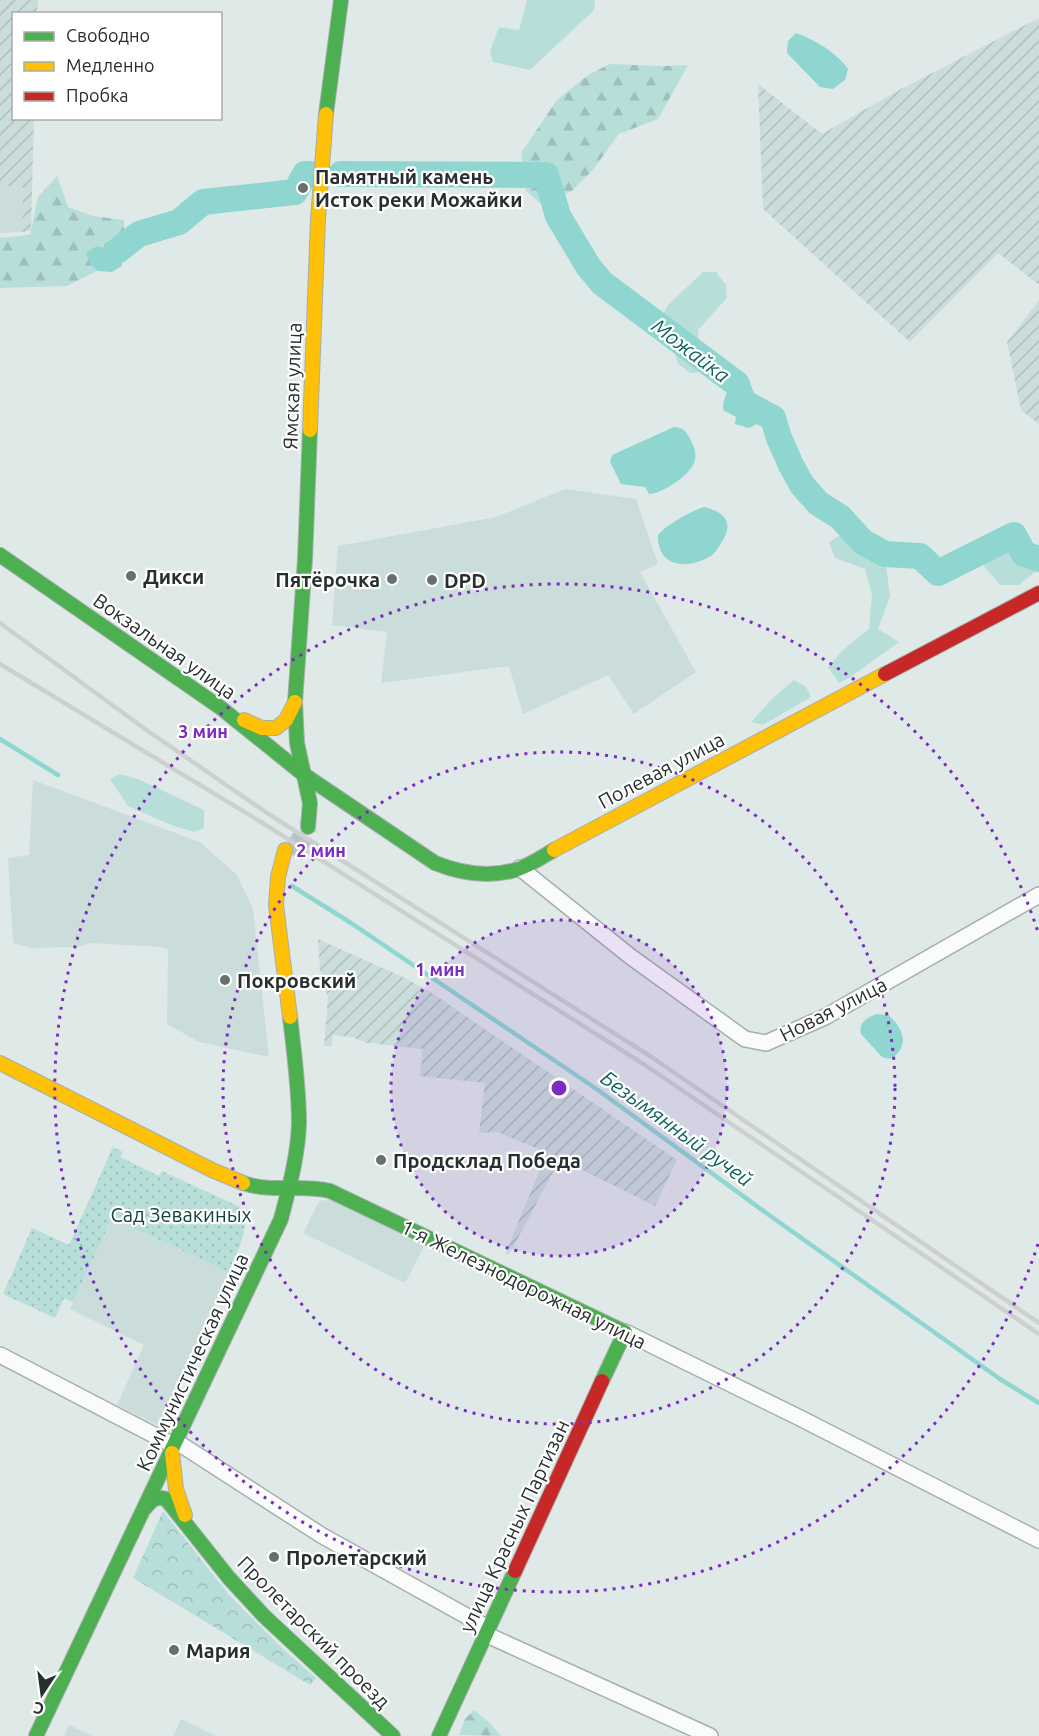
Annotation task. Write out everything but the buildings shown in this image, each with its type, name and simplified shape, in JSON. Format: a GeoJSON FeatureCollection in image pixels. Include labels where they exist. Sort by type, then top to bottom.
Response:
{"type":"FeatureCollection","features":[{"type":"Feature","properties":{"kind":"main road","name":"Ямская улица"},"geometry":{"type":"LineString","coordinates":[[301,820],[303,774],[297,743],[295,702],[307,531],[317,232],[326,114],[341,0]]}},
{"type":"Feature","properties":{"kind":"main road","name":"Вокзальная улица"},"geometry":{"type":"LineString","coordinates":[[0,555],[220,708],[303,774]]}},
{"type":"Feature","properties":{"kind":"main road","name":"Полевая улица"},"geometry":{"type":"LineString","coordinates":[[303,774],[445,868],[459,872],[503,873],[520,868],[1039,592]]}},
{"type":"Feature","properties":{"kind":"main road"},"geometry":{"type":"LineString","coordinates":[[220,708],[261,728],[273,729],[285,723],[295,702]]}},
{"type":"Feature","properties":{"kind":"main road"},"geometry":{"type":"LineString","coordinates":[[265,744],[296,795],[301,820],[330,812],[360,813]]}},
{"type":"Feature","properties":{"kind":"main road","name":"Коммунистическая улица"},"geometry":{"type":"LineString","coordinates":[[36,1736],[281,1218],[298,1145],[297,1081],[276,909],[278,877],[289,852]]}},
{"type":"Feature","properties":{"kind":"main road","name":"1-я Железнодорожная улица"},"geometry":{"type":"LineString","coordinates":[[0,1063],[142,1136],[241,1182],[265,1189],[311,1186],[330,1191],[625,1332]]}},
{"type":"Feature","properties":{"kind":"main road","name":"улица Красных Партизан"},"geometry":{"type":"LineString","coordinates":[[439,1736],[625,1332]]}},
{"type":"Feature","properties":{"kind":"main road"},"geometry":{"type":"LineString","coordinates":[[174,1447],[176,1488],[189,1525]]}},
{"type":"Feature","properties":{"kind":"main road"},"geometry":{"type":"LineString","coordinates":[[145,1508],[153,1499],[162,1497],[189,1525]]}},
{"type":"Feature","properties":{"kind":"main road","name":"Пролетарский проезд"},"geometry":{"type":"LineString","coordinates":[[189,1525],[229,1578],[264,1616],[393,1736]]}},
{"type":"Feature","properties":{"kind":"street","name":"Новая улица"},"geometry":{"type":"LineString","coordinates":[[520,868],[631,957],[745,1039],[766,1043],[825,1017],[1039,895]]}},
{"type":"Feature","properties":{"kind":"street","name":"1-я Железнодорожная улица"},"geometry":{"type":"LineString","coordinates":[[625,1332],[1039,1540]]}},
{"type":"Feature","properties":{"kind":"street"},"geometry":{"type":"LineString","coordinates":[[0,1355],[174,1447],[487,1631],[710,1736]]}},
{"type":"Feature","properties":{"kind":"shaded area"},"geometry":{"type":"Polygon","coordinates":[[[0,0],[38,0],[37,12],[12,12],[12,120],[34,120],[31,230],[23,232],[23,187],[0,186],[0,0]]]}},
{"type":"Feature","properties":{"kind":"shaded area"},"geometry":{"type":"Polygon","coordinates":[[[1039,18],[1039,285],[998,253],[910,342],[763,209],[758,84],[822,134],[901,89],[1039,18]]]}},
{"type":"Feature","properties":{"kind":"shaded area"},"geometry":{"type":"Polygon","coordinates":[[[0,186],[23,187],[23,232],[0,233],[0,186]]]}},
{"type":"Feature","properties":{"kind":"shaded area"},"geometry":{"type":"Polygon","coordinates":[[[1039,300],[1039,424],[1021,410],[1007,342],[1039,300]]]}},
{"type":"Feature","properties":{"kind":"shaded area"},"geometry":{"type":"Polygon","coordinates":[[[565,489],[636,499],[658,564],[640,572],[696,672],[634,714],[608,675],[523,714],[509,666],[381,683],[387,632],[332,625],[338,546],[496,517],[565,489]]]}},
{"type":"Feature","properties":{"kind":"shaded area"},"geometry":{"type":"Polygon","coordinates":[[[33,780],[200,842],[237,875],[253,909],[269,1057],[199,1042],[167,1024],[168,950],[161,947],[91,943],[78,947],[31,948],[13,943],[8,858],[29,855],[33,780]]]}},
{"type":"Feature","properties":{"kind":"shaded area"},"geometry":{"type":"Polygon","coordinates":[[[318,939],[405,978],[432,993],[677,1160],[655,1206],[560,1159],[509,1255],[505,1254],[547,1153],[498,1132],[479,1133],[485,1083],[420,1076],[423,1049],[368,1043],[352,1037],[333,1035],[332,1046],[324,1046],[328,997],[320,969],[318,939]]]}},
{"type":"Feature","properties":{"kind":"shaded area"},"geometry":{"type":"Polygon","coordinates":[[[333,1199],[425,1244],[405,1283],[303,1233],[319,1201],[333,1199]]]}},
{"type":"Feature","properties":{"kind":"shaded area"},"geometry":{"type":"Polygon","coordinates":[[[112,1218],[229,1272],[159,1426],[117,1405],[144,1345],[70,1309],[112,1218]]]}},
{"type":"Feature","properties":{"kind":"shaded area"},"geometry":{"type":"Polygon","coordinates":[[[181,1719],[216,1736],[173,1736],[181,1719]]]}},
{"type":"Feature","properties":{"kind":"shaded area"},"geometry":{"type":"Polygon","coordinates":[[[69,1725],[93,1736],[64,1736],[69,1725]]]}},
{"type":"Feature","properties":{"kind":"green space"},"geometry":{"type":"Polygon","coordinates":[[[527,0],[595,0],[594,10],[530,70],[493,62],[490,51],[499,27],[519,30],[527,0]]]}},
{"type":"Feature","properties":{"kind":"green space"},"geometry":{"type":"Polygon","coordinates":[[[610,64],[688,65],[658,119],[619,134],[592,171],[572,191],[541,204],[526,191],[521,153],[557,100],[588,75],[610,64]]]}},
{"type":"Feature","properties":{"kind":"green space"},"geometry":{"type":"Polygon","coordinates":[[[57,176],[68,207],[93,216],[124,220],[124,233],[111,248],[97,246],[90,263],[97,271],[67,286],[0,288],[0,238],[30,235],[38,197],[57,176]]]}},
{"type":"Feature","properties":{"kind":"green space"},"geometry":{"type":"Polygon","coordinates":[[[703,272],[716,272],[726,285],[727,298],[698,330],[699,372],[690,373],[677,363],[675,347],[660,320],[668,305],[703,272]]]}},
{"type":"Feature","properties":{"kind":"green space"},"geometry":{"type":"Polygon","coordinates":[[[859,524],[886,564],[890,596],[878,629],[899,642],[839,683],[828,667],[843,650],[869,629],[872,595],[865,569],[835,558],[829,542],[859,524]]]}},
{"type":"Feature","properties":{"kind":"green space"},"geometry":{"type":"Polygon","coordinates":[[[1009,547],[1035,561],[1039,569],[1019,585],[1000,585],[983,565],[987,554],[1009,547]]]}},
{"type":"Feature","properties":{"kind":"green space"},"geometry":{"type":"Polygon","coordinates":[[[794,680],[806,687],[811,697],[763,725],[751,722],[773,698],[794,680]]]}},
{"type":"Feature","properties":{"kind":"green space"},"geometry":{"type":"Polygon","coordinates":[[[120,774],[138,779],[204,810],[204,828],[194,832],[171,825],[128,806],[110,779],[120,774]]]}},
{"type":"Feature","properties":{"kind":"green space","name":"Сад Зевакиных"},"geometry":{"type":"Polygon","coordinates":[[[113,1147],[123,1152],[120,1157],[159,1176],[162,1171],[240,1207],[244,1214],[244,1231],[229,1272],[112,1218],[73,1302],[64,1298],[55,1318],[3,1294],[32,1228],[69,1245],[113,1147]]]}},
{"type":"Feature","properties":{"kind":"green space"},"geometry":{"type":"Polygon","coordinates":[[[163,1511],[229,1595],[284,1650],[316,1678],[310,1685],[133,1578],[163,1511]]]}},
{"type":"Feature","properties":{"kind":"green space"},"geometry":{"type":"Polygon","coordinates":[[[474,1710],[501,1736],[459,1735],[465,1719],[474,1710]]]}},
{"type":"Feature","properties":{"kind":"water"},"geometry":{"type":"Polygon","coordinates":[[[796,33],[818,43],[837,57],[848,69],[845,80],[833,89],[820,87],[787,53],[788,41],[796,33]]]}},
{"type":"Feature","properties":{"kind":"water"},"geometry":{"type":"Polygon","coordinates":[[[97,246],[115,250],[122,260],[122,266],[112,272],[97,271],[90,263],[86,253],[97,246]]]}},
{"type":"Feature","properties":{"kind":"water"},"geometry":{"type":"Polygon","coordinates":[[[737,384],[757,399],[765,410],[759,422],[749,428],[735,424],[736,417],[723,410],[726,394],[737,384]]]}},
{"type":"Feature","properties":{"kind":"water"},"geometry":{"type":"Polygon","coordinates":[[[674,427],[683,429],[694,449],[694,463],[687,473],[668,487],[649,494],[645,487],[621,484],[610,462],[612,455],[674,427]]]}},
{"type":"Feature","properties":{"kind":"water"},"geometry":{"type":"Polygon","coordinates":[[[704,507],[717,512],[726,519],[725,536],[709,557],[691,564],[674,563],[662,554],[658,535],[679,519],[704,507]]]}},
{"type":"Feature","properties":{"kind":"water"},"geometry":{"type":"Polygon","coordinates":[[[876,1014],[888,1015],[901,1031],[903,1043],[901,1049],[890,1059],[882,1057],[861,1034],[862,1024],[876,1014]]]}},
{"type":"Feature","properties":{"kind":"waterway","name":"Можайка"},"geometry":{"type":"LineString","coordinates":[[117,251],[139,234],[179,222],[203,202],[295,192],[305,174],[310,174]]}},
{"type":"Feature","properties":{"kind":"waterway","name":"Можайка"},"geometry":{"type":"LineString","coordinates":[[341,174],[546,175],[558,216],[588,266],[602,283],[737,384],[743,402],[773,418],[779,438],[802,485],[818,503],[840,517],[863,542],[885,554],[920,556],[938,573],[1014,535],[1024,554],[1039,559]]}},
{"type":"Feature","properties":{"kind":"waterway"},"geometry":{"type":"LineString","coordinates":[[0,739],[58,775]]}},
{"type":"Feature","properties":{"kind":"waterway","name":"Безымянный ручей"},"geometry":{"type":"LineString","coordinates":[[292,886],[351,923],[598,1090],[1000,1379],[1039,1403]]}},
{"type":"Feature","properties":{"kind":"tunnel"},"geometry":{"type":"LineString","coordinates":[[293,855],[308,827]]}},
{"type":"Feature","properties":{"kind":"railway"},"geometry":{"type":"LineString","coordinates":[[0,623],[145,729],[267,813],[650,1056],[1039,1323]]}},
{"type":"Feature","properties":{"kind":"railway"},"geometry":{"type":"LineString","coordinates":[[0,664],[261,822],[645,1065],[1039,1334]]}},
{"type":"Feature","properties":{"kind":"traffic: fast"},"geometry":{"type":"LineString","coordinates":[[326,114],[341,0]]}},
{"type":"Feature","properties":{"kind":"traffic: fast"},"geometry":{"type":"LineString","coordinates":[[308,827],[310,803],[297,743],[295,702],[305,559],[310,430]]}},
{"type":"Feature","properties":{"kind":"traffic: fast"},"geometry":{"type":"LineString","coordinates":[[0,555],[221,708],[303,774],[435,863],[464,872],[495,874],[520,868],[554,850]]}},
{"type":"Feature","properties":{"kind":"traffic: fast"},"geometry":{"type":"LineString","coordinates":[[36,1736],[281,1219],[295,1160],[299,1123],[290,1017]]}},
{"type":"Feature","properties":{"kind":"traffic: fast"},"geometry":{"type":"LineString","coordinates":[[243,1183],[254,1186],[330,1191],[625,1332],[602,1381]]}},
{"type":"Feature","properties":{"kind":"traffic: fast"},"geometry":{"type":"LineString","coordinates":[[145,1508],[154,1499],[166,1499],[229,1578],[264,1616],[393,1736]]}},
{"type":"Feature","properties":{"kind":"traffic: fast"},"geometry":{"type":"LineString","coordinates":[[439,1736],[515,1571]]}},
{"type":"Feature","properties":{"kind":"traffic: slow"},"geometry":{"type":"LineString","coordinates":[[310,430],[318,219],[326,114]]}},
{"type":"Feature","properties":{"kind":"traffic: slow"},"geometry":{"type":"LineString","coordinates":[[554,850],[885,674]]}},
{"type":"Feature","properties":{"kind":"traffic: slow"},"geometry":{"type":"LineString","coordinates":[[244,720],[262,728],[276,728],[286,720],[295,702]]}},
{"type":"Feature","properties":{"kind":"traffic: slow"},"geometry":{"type":"LineString","coordinates":[[285,850],[278,877],[276,905],[290,1017]]}},
{"type":"Feature","properties":{"kind":"traffic: slow"},"geometry":{"type":"LineString","coordinates":[[0,1063],[212,1170],[243,1183]]}},
{"type":"Feature","properties":{"kind":"traffic: slow"},"geometry":{"type":"LineString","coordinates":[[172,1453],[176,1489],[185,1515]]}},
{"type":"Feature","properties":{"kind":"traffic: jam"},"geometry":{"type":"LineString","coordinates":[[885,674],[1039,593]]}},
{"type":"Feature","properties":{"kind":"traffic: jam"},"geometry":{"type":"LineString","coordinates":[[515,1571],[602,1381]]}},
{"type":"Feature","properties":{"kind":"place","name":"Памятный камень Исток реки Можайки"},"geometry":{"type":"Point","coordinates":[303,188]}},
{"type":"Feature","properties":{"kind":"place","name":"Дикси"},"geometry":{"type":"Point","coordinates":[131,576]}},
{"type":"Feature","properties":{"kind":"place","name":"Пятёрочка"},"geometry":{"type":"Point","coordinates":[392,579]}},
{"type":"Feature","properties":{"kind":"place","name":"DPD"},"geometry":{"type":"Point","coordinates":[432,580]}},
{"type":"Feature","properties":{"kind":"place","name":"Покровский"},"geometry":{"type":"Point","coordinates":[225,980]}},
{"type":"Feature","properties":{"kind":"place","name":"Продсклад Победа"},"geometry":{"type":"Point","coordinates":[381,1160]}},
{"type":"Feature","properties":{"kind":"place","name":"Пролетарский"},"geometry":{"type":"Point","coordinates":[274,1557]}},
{"type":"Feature","properties":{"kind":"place","name":"Мария"},"geometry":{"type":"Point","coordinates":[174,1650]}}]}
